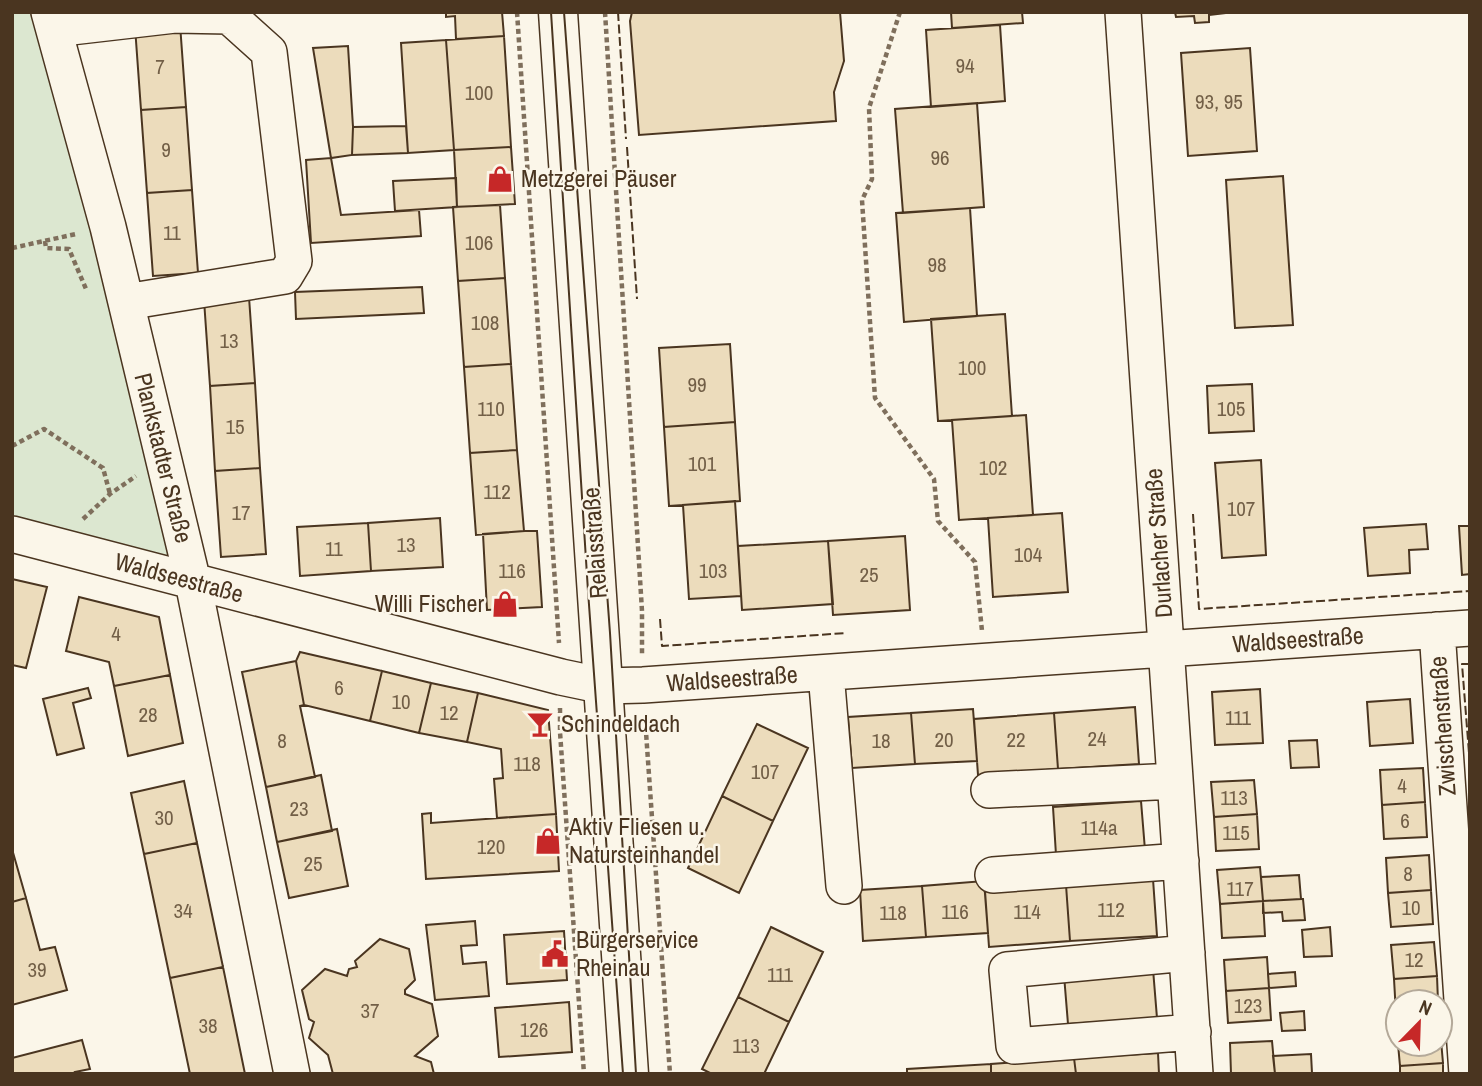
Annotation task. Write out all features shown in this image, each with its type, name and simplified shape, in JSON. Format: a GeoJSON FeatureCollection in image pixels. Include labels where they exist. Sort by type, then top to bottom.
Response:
{"type":"FeatureCollection","features":[{"type":"Feature","properties":{"kind":"main road","name":"Relaisstraße"},"geometry":{"type":"LineString","coordinates":[[558,12],[629,1074]]}},
{"type":"Feature","properties":{"kind":"street","name":"Durlacher Straße"},"geometry":{"type":"LineString","coordinates":[[1122,12],[1195,1074]]}},
{"type":"Feature","properties":{"kind":"street"},"geometry":{"type":"LineString","coordinates":[[52,20],[175,15],[229,16],[268,52],[294,261],[285,276],[126,302]]}},
{"type":"Feature","properties":{"kind":"street","name":"Plankstadter Straße"},"geometry":{"type":"LineString","coordinates":[[52,20],[108,227],[193,582],[292,1074]]}},
{"type":"Feature","properties":{"kind":"street","name":"Waldseestraße"},"geometry":{"type":"LineString","coordinates":[[12,534],[604,686],[1453,629]]}},
{"type":"Feature","properties":{"kind":"street","name":"Zwischenstraße"},"geometry":{"type":"LineString","coordinates":[[1453,629],[1467,1074]]}},
{"type":"Feature","properties":{"kind":"street"},"geometry":{"type":"LineString","coordinates":[[826,673],[844,887]]}},
{"type":"Feature","properties":{"kind":"street"},"geometry":{"type":"LineString","coordinates":[[989,790],[1175,781]]}},
{"type":"Feature","properties":{"kind":"street"},"geometry":{"type":"LineString","coordinates":[[993,875],[1181,861]]}},
{"type":"Feature","properties":{"kind":"street"},"geometry":{"type":"LineString","coordinates":[[1187,953],[1007,970],[1014,1046],[1192,1032]]}},
{"type":"Feature","properties":{"kind":"path"},"geometry":{"type":"LineString","coordinates":[[517,12],[561,677],[560,732],[584,1074]]}},
{"type":"Feature","properties":{"kind":"path"},"geometry":{"type":"LineString","coordinates":[[606,12],[642,611],[643,685],[670,1074]]}},
{"type":"Feature","properties":{"kind":"path"},"geometry":{"type":"LineString","coordinates":[[900,12],[869,108],[872,179],[862,200],[875,398],[934,479],[938,521],[975,562],[985,662]]}},
{"type":"Feature","properties":{"kind":"path"},"geometry":{"type":"LineString","coordinates":[[12,248],[51,240]]}},
{"type":"Feature","properties":{"kind":"path"},"geometry":{"type":"LineString","coordinates":[[12,446],[44,429],[103,468],[110,494]]}},
{"type":"Feature","properties":{"kind":"path"},"geometry":{"type":"LineString","coordinates":[[54,546],[110,494],[163,458]]}},
{"type":"Feature","properties":{"kind":"green space"},"geometry":{"type":"Polygon","coordinates":[[[12,12],[47,12],[193,582],[12,528],[12,12]]]}},
{"type":"Feature","properties":{"kind":"building"},"geometry":{"type":"Polygon","coordinates":[[[446,12],[502,12],[504,36],[456,39],[455,16],[446,17],[446,12]]]}},
{"type":"Feature","properties":{"kind":"building"},"geometry":{"type":"Polygon","coordinates":[[[632,12],[840,12],[844,61],[834,92],[836,121],[639,135],[630,21],[632,12]]]}},
{"type":"Feature","properties":{"kind":"building"},"geometry":{"type":"Polygon","coordinates":[[[951,12],[1022,12],[1023,23],[952,28],[951,12]]]}},
{"type":"Feature","properties":{"kind":"building"},"geometry":{"type":"Polygon","coordinates":[[[1175,12],[1225,13],[1209,15],[1209,22],[1195,23],[1194,16],[1176,17],[1175,12]]]}},
{"type":"Feature","properties":{"kind":"building"},"geometry":{"type":"Polygon","coordinates":[[[180,24],[186,107],[141,110],[135,27],[180,24]]]}},
{"type":"Feature","properties":{"kind":"building"},"geometry":{"type":"Polygon","coordinates":[[[1000,25],[1005,101],[931,107],[926,30],[1000,25]]]}},
{"type":"Feature","properties":{"kind":"building"},"geometry":{"type":"Polygon","coordinates":[[[504,36],[511,147],[454,150],[446,40],[504,36]]]}},
{"type":"Feature","properties":{"kind":"building"},"geometry":{"type":"Polygon","coordinates":[[[446,40],[454,150],[408,153],[401,43],[446,40]]]}},
{"type":"Feature","properties":{"kind":"building"},"geometry":{"type":"Polygon","coordinates":[[[348,46],[352,155],[331,158],[313,48],[348,46]]]}},
{"type":"Feature","properties":{"kind":"building"},"geometry":{"type":"Polygon","coordinates":[[[1250,48],[1257,151],[1188,156],[1181,53],[1250,48]]]}},
{"type":"Feature","properties":{"kind":"building"},"geometry":{"type":"Polygon","coordinates":[[[977,103],[984,207],[903,213],[895,109],[977,103]]]}},
{"type":"Feature","properties":{"kind":"building"},"geometry":{"type":"Polygon","coordinates":[[[186,107],[192,190],[147,193],[141,110],[186,107]]]}},
{"type":"Feature","properties":{"kind":"building"},"geometry":{"type":"Polygon","coordinates":[[[406,126],[408,153],[352,155],[353,127],[406,126]]]}},
{"type":"Feature","properties":{"kind":"building"},"geometry":{"type":"Polygon","coordinates":[[[511,147],[515,204],[457,207],[454,150],[511,147]]]}},
{"type":"Feature","properties":{"kind":"building"},"geometry":{"type":"Polygon","coordinates":[[[331,158],[341,215],[419,210],[421,236],[311,243],[306,160],[331,158]]]}},
{"type":"Feature","properties":{"kind":"building"},"geometry":{"type":"Polygon","coordinates":[[[1283,176],[1293,325],[1235,328],[1226,180],[1283,176]]]}},
{"type":"Feature","properties":{"kind":"building"},"geometry":{"type":"Polygon","coordinates":[[[456,178],[457,207],[395,211],[393,181],[456,178]]]}},
{"type":"Feature","properties":{"kind":"building"},"geometry":{"type":"Polygon","coordinates":[[[192,190],[198,273],[153,276],[147,193],[192,190]]]}},
{"type":"Feature","properties":{"kind":"building"},"geometry":{"type":"Polygon","coordinates":[[[500,205],[505,278],[458,281],[453,207],[500,205]]]}},
{"type":"Feature","properties":{"kind":"building"},"geometry":{"type":"Polygon","coordinates":[[[970,208],[977,316],[904,322],[896,213],[970,208]]]}},
{"type":"Feature","properties":{"kind":"building"},"geometry":{"type":"Polygon","coordinates":[[[505,278],[511,364],[464,367],[458,281],[505,278]]]}},
{"type":"Feature","properties":{"kind":"building"},"geometry":{"type":"Polygon","coordinates":[[[422,287],[424,313],[296,319],[295,292],[422,287]]]}},
{"type":"Feature","properties":{"kind":"building"},"geometry":{"type":"Polygon","coordinates":[[[249,297],[255,383],[210,386],[204,300],[249,297]]]}},
{"type":"Feature","properties":{"kind":"building"},"geometry":{"type":"Polygon","coordinates":[[[1005,314],[1012,416],[938,421],[931,319],[1005,314]]]}},
{"type":"Feature","properties":{"kind":"building"},"geometry":{"type":"Polygon","coordinates":[[[730,344],[735,422],[664,427],[659,348],[730,344]]]}},
{"type":"Feature","properties":{"kind":"building"},"geometry":{"type":"Polygon","coordinates":[[[511,364],[517,450],[470,453],[464,367],[511,364]]]}},
{"type":"Feature","properties":{"kind":"building"},"geometry":{"type":"Polygon","coordinates":[[[255,383],[260,468],[215,471],[210,386],[255,383]]]}},
{"type":"Feature","properties":{"kind":"building"},"geometry":{"type":"Polygon","coordinates":[[[1252,384],[1254,431],[1209,433],[1207,386],[1252,384]]]}},
{"type":"Feature","properties":{"kind":"building"},"geometry":{"type":"Polygon","coordinates":[[[1026,415],[1033,515],[959,520],[952,420],[1026,415]]]}},
{"type":"Feature","properties":{"kind":"building"},"geometry":{"type":"Polygon","coordinates":[[[735,422],[740,501],[669,506],[664,427],[735,422]]]}},
{"type":"Feature","properties":{"kind":"building"},"geometry":{"type":"Polygon","coordinates":[[[517,450],[524,531],[476,535],[470,453],[517,450]]]}},
{"type":"Feature","properties":{"kind":"building"},"geometry":{"type":"Polygon","coordinates":[[[1261,460],[1266,555],[1222,558],[1215,463],[1261,460]]]}},
{"type":"Feature","properties":{"kind":"building"},"geometry":{"type":"Polygon","coordinates":[[[260,468],[266,554],[221,557],[215,471],[260,468]]]}},
{"type":"Feature","properties":{"kind":"building"},"geometry":{"type":"Polygon","coordinates":[[[735,501],[741,596],[689,599],[683,505],[735,501]]]}},
{"type":"Feature","properties":{"kind":"building"},"geometry":{"type":"Polygon","coordinates":[[[1062,513],[1068,592],[993,597],[988,518],[1062,513]]]}},
{"type":"Feature","properties":{"kind":"building"},"geometry":{"type":"Polygon","coordinates":[[[440,518],[443,567],[371,571],[368,523],[440,518]]]}},
{"type":"Feature","properties":{"kind":"building"},"geometry":{"type":"Polygon","coordinates":[[[368,523],[371,571],[300,576],[297,527],[368,523]]]}},
{"type":"Feature","properties":{"kind":"building"},"geometry":{"type":"Polygon","coordinates":[[[1426,524],[1428,549],[1409,550],[1410,573],[1368,576],[1364,528],[1426,524]]]}},
{"type":"Feature","properties":{"kind":"building"},"geometry":{"type":"Polygon","coordinates":[[[1459,526],[1470,526],[1470,574],[1462,575],[1459,526]]]}},
{"type":"Feature","properties":{"kind":"building"},"geometry":{"type":"Polygon","coordinates":[[[537,531],[542,607],[487,610],[483,534],[537,531]]]}},
{"type":"Feature","properties":{"kind":"building"},"geometry":{"type":"Polygon","coordinates":[[[905,536],[910,610],[833,615],[828,541],[905,536]]]}},
{"type":"Feature","properties":{"kind":"building"},"geometry":{"type":"Polygon","coordinates":[[[828,541],[833,604],[742,610],[738,546],[828,541]]]}},
{"type":"Feature","properties":{"kind":"building"},"geometry":{"type":"Polygon","coordinates":[[[12,579],[47,587],[26,668],[12,665],[12,579]]]}},
{"type":"Feature","properties":{"kind":"building"},"geometry":{"type":"Polygon","coordinates":[[[79,597],[159,617],[170,675],[114,686],[109,662],[66,651],[79,597]]]}},
{"type":"Feature","properties":{"kind":"building"},"geometry":{"type":"Polygon","coordinates":[[[300,652],[382,671],[370,721],[304,705],[296,661],[300,652]]]}},
{"type":"Feature","properties":{"kind":"building"},"geometry":{"type":"Polygon","coordinates":[[[296,661],[304,705],[300,706],[315,777],[266,787],[242,672],[296,661]]]}},
{"type":"Feature","properties":{"kind":"building"},"geometry":{"type":"Polygon","coordinates":[[[382,671],[431,683],[419,733],[370,721],[382,671]]]}},
{"type":"Feature","properties":{"kind":"building"},"geometry":{"type":"Polygon","coordinates":[[[170,675],[183,743],[128,756],[114,686],[170,675]]]}},
{"type":"Feature","properties":{"kind":"building"},"geometry":{"type":"Polygon","coordinates":[[[431,683],[478,693],[467,742],[419,733],[431,683]]]}},
{"type":"Feature","properties":{"kind":"building"},"geometry":{"type":"Polygon","coordinates":[[[88,688],[91,698],[73,703],[84,748],[57,755],[43,699],[88,688]]]}},
{"type":"Feature","properties":{"kind":"building"},"geometry":{"type":"Polygon","coordinates":[[[1260,689],[1263,743],[1215,745],[1212,692],[1260,689]]]}},
{"type":"Feature","properties":{"kind":"building"},"geometry":{"type":"Polygon","coordinates":[[[478,693],[548,710],[556,814],[497,818],[494,779],[503,778],[501,749],[467,742],[478,693]]]}},
{"type":"Feature","properties":{"kind":"building"},"geometry":{"type":"Polygon","coordinates":[[[1410,699],[1413,743],[1370,746],[1367,702],[1410,699]]]}},
{"type":"Feature","properties":{"kind":"building"},"geometry":{"type":"Polygon","coordinates":[[[1135,707],[1139,764],[1058,769],[1054,713],[1135,707]]]}},
{"type":"Feature","properties":{"kind":"building"},"geometry":{"type":"Polygon","coordinates":[[[973,709],[977,761],[915,764],[911,713],[973,709]]]}},
{"type":"Feature","properties":{"kind":"building"},"geometry":{"type":"Polygon","coordinates":[[[911,713],[915,764],[852,768],[848,717],[911,713]]]}},
{"type":"Feature","properties":{"kind":"building"},"geometry":{"type":"Polygon","coordinates":[[[1054,713],[1058,769],[978,775],[974,719],[1054,713]]]}},
{"type":"Feature","properties":{"kind":"building"},"geometry":{"type":"Polygon","coordinates":[[[757,724],[808,748],[773,821],[722,796],[757,724]]]}},
{"type":"Feature","properties":{"kind":"building"},"geometry":{"type":"Polygon","coordinates":[[[1317,740],[1319,767],[1291,768],[1289,741],[1317,740]]]}},
{"type":"Feature","properties":{"kind":"building"},"geometry":{"type":"Polygon","coordinates":[[[1423,768],[1425,802],[1382,805],[1380,770],[1423,768]]]}},
{"type":"Feature","properties":{"kind":"building"},"geometry":{"type":"Polygon","coordinates":[[[321,775],[332,831],[277,842],[266,787],[321,775]]]}},
{"type":"Feature","properties":{"kind":"building"},"geometry":{"type":"Polygon","coordinates":[[[1254,780],[1257,814],[1214,817],[1211,782],[1254,780]]]}},
{"type":"Feature","properties":{"kind":"building"},"geometry":{"type":"Polygon","coordinates":[[[184,781],[197,843],[144,854],[131,793],[184,781]]]}},
{"type":"Feature","properties":{"kind":"building"},"geometry":{"type":"Polygon","coordinates":[[[722,796],[773,821],[739,893],[688,868],[722,796]]]}},
{"type":"Feature","properties":{"kind":"building"},"geometry":{"type":"Polygon","coordinates":[[[1141,801],[1145,850],[1056,855],[1053,807],[1141,801]]]}},
{"type":"Feature","properties":{"kind":"building"},"geometry":{"type":"Polygon","coordinates":[[[1425,802],[1427,837],[1384,839],[1382,805],[1425,802]]]}},
{"type":"Feature","properties":{"kind":"building"},"geometry":{"type":"Polygon","coordinates":[[[431,813],[431,823],[556,814],[559,871],[426,879],[422,814],[431,813]]]}},
{"type":"Feature","properties":{"kind":"building"},"geometry":{"type":"Polygon","coordinates":[[[1257,814],[1259,849],[1216,851],[1214,817],[1257,814]]]}},
{"type":"Feature","properties":{"kind":"building"},"geometry":{"type":"Polygon","coordinates":[[[337,829],[348,886],[289,898],[277,842],[337,829]]]}},
{"type":"Feature","properties":{"kind":"building"},"geometry":{"type":"Polygon","coordinates":[[[197,843],[223,967],[170,978],[144,854],[197,843]]]}},
{"type":"Feature","properties":{"kind":"building"},"geometry":{"type":"Polygon","coordinates":[[[12,849],[26,898],[12,902],[12,849]]]}},
{"type":"Feature","properties":{"kind":"building"},"geometry":{"type":"Polygon","coordinates":[[[1429,855],[1431,890],[1388,893],[1386,858],[1429,855]]]}},
{"type":"Feature","properties":{"kind":"building"},"geometry":{"type":"Polygon","coordinates":[[[1260,867],[1263,901],[1220,904],[1217,870],[1260,867]]]}},
{"type":"Feature","properties":{"kind":"building"},"geometry":{"type":"Polygon","coordinates":[[[1299,875],[1301,899],[1263,901],[1261,877],[1299,875]]]}},
{"type":"Feature","properties":{"kind":"building"},"geometry":{"type":"Polygon","coordinates":[[[1153,879],[1157,936],[1070,941],[1066,885],[1153,879]]]}},
{"type":"Feature","properties":{"kind":"building"},"geometry":{"type":"Polygon","coordinates":[[[984,881],[988,933],[926,937],[922,886],[984,881]]]}},
{"type":"Feature","properties":{"kind":"building"},"geometry":{"type":"Polygon","coordinates":[[[1066,885],[1070,941],[989,947],[985,891],[1066,885]]]}},
{"type":"Feature","properties":{"kind":"building"},"geometry":{"type":"Polygon","coordinates":[[[922,886],[926,937],[863,941],[860,890],[922,886]]]}},
{"type":"Feature","properties":{"kind":"building"},"geometry":{"type":"Polygon","coordinates":[[[1431,890],[1433,924],[1391,927],[1388,893],[1431,890]]]}},
{"type":"Feature","properties":{"kind":"building"},"geometry":{"type":"Polygon","coordinates":[[[26,898],[40,950],[55,947],[67,990],[12,1005],[12,902],[26,898]]]}},
{"type":"Feature","properties":{"kind":"building"},"geometry":{"type":"Polygon","coordinates":[[[1303,899],[1305,920],[1283,921],[1282,912],[1263,913],[1263,901],[1303,899]]]}},
{"type":"Feature","properties":{"kind":"building"},"geometry":{"type":"Polygon","coordinates":[[[1263,901],[1265,936],[1222,938],[1220,904],[1263,901]]]}},
{"type":"Feature","properties":{"kind":"building"},"geometry":{"type":"Polygon","coordinates":[[[475,921],[477,945],[461,946],[463,964],[486,962],[489,996],[435,1000],[426,925],[475,921]]]}},
{"type":"Feature","properties":{"kind":"building"},"geometry":{"type":"Polygon","coordinates":[[[771,927],[823,952],[789,1022],[738,997],[771,927]]]}},
{"type":"Feature","properties":{"kind":"building"},"geometry":{"type":"Polygon","coordinates":[[[1330,927],[1332,956],[1304,957],[1302,930],[1330,927]]]}},
{"type":"Feature","properties":{"kind":"building"},"geometry":{"type":"Polygon","coordinates":[[[564,931],[567,980],[507,984],[504,935],[564,931]]]}},
{"type":"Feature","properties":{"kind":"building"},"geometry":{"type":"Polygon","coordinates":[[[380,939],[409,949],[415,980],[405,990],[405,994],[432,1004],[438,1036],[415,1056],[431,1062],[434,1074],[333,1074],[328,1055],[309,1038],[314,1022],[309,1019],[302,990],[325,969],[347,976],[349,969],[357,967],[355,961],[380,939]]]}},
{"type":"Feature","properties":{"kind":"building"},"geometry":{"type":"Polygon","coordinates":[[[1434,942],[1437,976],[1394,979],[1391,945],[1434,942]]]}},
{"type":"Feature","properties":{"kind":"building"},"geometry":{"type":"Polygon","coordinates":[[[1267,957],[1269,988],[1226,991],[1224,960],[1267,957]]]}},
{"type":"Feature","properties":{"kind":"building"},"geometry":{"type":"Polygon","coordinates":[[[223,967],[245,1074],[190,1074],[170,978],[223,967]]]}},
{"type":"Feature","properties":{"kind":"building"},"geometry":{"type":"Polygon","coordinates":[[[1153,969],[1157,1018],[1068,1024],[1064,975],[1153,969]]]}},
{"type":"Feature","properties":{"kind":"building"},"geometry":{"type":"Polygon","coordinates":[[[1295,972],[1296,986],[1269,988],[1268,974],[1295,972]]]}},
{"type":"Feature","properties":{"kind":"building"},"geometry":{"type":"Polygon","coordinates":[[[1437,976],[1437,988],[1395,988],[1394,979],[1437,976]]]}},
{"type":"Feature","properties":{"kind":"building"},"geometry":{"type":"Polygon","coordinates":[[[1269,988],[1271,1020],[1228,1023],[1226,991],[1269,988]]]}},
{"type":"Feature","properties":{"kind":"building"},"geometry":{"type":"Polygon","coordinates":[[[738,997],[789,1022],[764,1074],[712,1074],[702,1069],[738,997]]]}},
{"type":"Feature","properties":{"kind":"building"},"geometry":{"type":"Polygon","coordinates":[[[569,1002],[572,1052],[499,1057],[495,1008],[569,1002]]]}},
{"type":"Feature","properties":{"kind":"building"},"geometry":{"type":"Polygon","coordinates":[[[1304,1011],[1305,1030],[1282,1031],[1280,1013],[1304,1011]]]}},
{"type":"Feature","properties":{"kind":"building"},"geometry":{"type":"Polygon","coordinates":[[[82,1040],[90,1069],[75,1072],[76,1074],[12,1074],[12,1058],[82,1040]]]}},
{"type":"Feature","properties":{"kind":"building"},"geometry":{"type":"Polygon","coordinates":[[[1272,1041],[1275,1074],[1231,1074],[1230,1043],[1272,1041]]]}},
{"type":"Feature","properties":{"kind":"building"},"geometry":{"type":"Polygon","coordinates":[[[1158,1053],[1159,1074],[1076,1074],[1074,1058],[1158,1053]]]}},
{"type":"Feature","properties":{"kind":"building"},"geometry":{"type":"Polygon","coordinates":[[[1311,1054],[1312,1073],[1275,1074],[1273,1056],[1311,1054]]]}},
{"type":"Feature","properties":{"kind":"building"},"geometry":{"type":"Polygon","coordinates":[[[1074,1058],[1076,1074],[991,1074],[991,1064],[1074,1058]]]}},
{"type":"Feature","properties":{"kind":"building"},"geometry":{"type":"Polygon","coordinates":[[[1399,1058],[1443,1058],[1443,1063],[1400,1066],[1399,1058]]]}},
{"type":"Feature","properties":{"kind":"building"},"geometry":{"type":"Polygon","coordinates":[[[1443,1063],[1443,1074],[1400,1074],[1400,1066],[1443,1063]]]}},
{"type":"Feature","properties":{"kind":"building"},"geometry":{"type":"Polygon","coordinates":[[[991,1064],[991,1074],[907,1074],[907,1069],[991,1064]]]}},
{"type":"Feature","properties":{"kind":"tram line"},"geometry":{"type":"LineString","coordinates":[[551,12],[588,591],[623,1074]]}},
{"type":"Feature","properties":{"kind":"tram line"},"geometry":{"type":"LineString","coordinates":[[564,12],[610,633],[636,1074]]}},
{"type":"Feature","properties":{"kind":"fence"},"geometry":{"type":"LineString","coordinates":[[618,12],[626,139]]}},
{"type":"Feature","properties":{"kind":"fence"},"geometry":{"type":"LineString","coordinates":[[627,147],[637,299]]}},
{"type":"Feature","properties":{"kind":"fence"},"geometry":{"type":"LineString","coordinates":[[1193,514],[1199,609],[1470,591]]}},
{"type":"Feature","properties":{"kind":"fence"},"geometry":{"type":"LineString","coordinates":[[660,619],[662,646],[846,633]]}},
{"type":"Feature","properties":{"kind":"fence"},"geometry":{"type":"LineString","coordinates":[[1470,664],[1462,664],[1470,766]]}},
{"type":"Feature","properties":{"kind":"place","name":"Metzgerei Päuser"},"geometry":{"type":"Point","coordinates":[500,179]}},
{"type":"Feature","properties":{"kind":"place","name":"Willi Fischer"},"geometry":{"type":"Point","coordinates":[505,604]}},
{"type":"Feature","properties":{"kind":"place","name":"Schindeldach"},"geometry":{"type":"Point","coordinates":[540,724]}},
{"type":"Feature","properties":{"kind":"place","name":"Aktiv Fliesen u. Natursteinhandel"},"geometry":{"type":"Point","coordinates":[548,841]}},
{"type":"Feature","properties":{"kind":"place","name":"Bürgerservice Rheinau"},"geometry":{"type":"Point","coordinates":[555,954]}}]}
